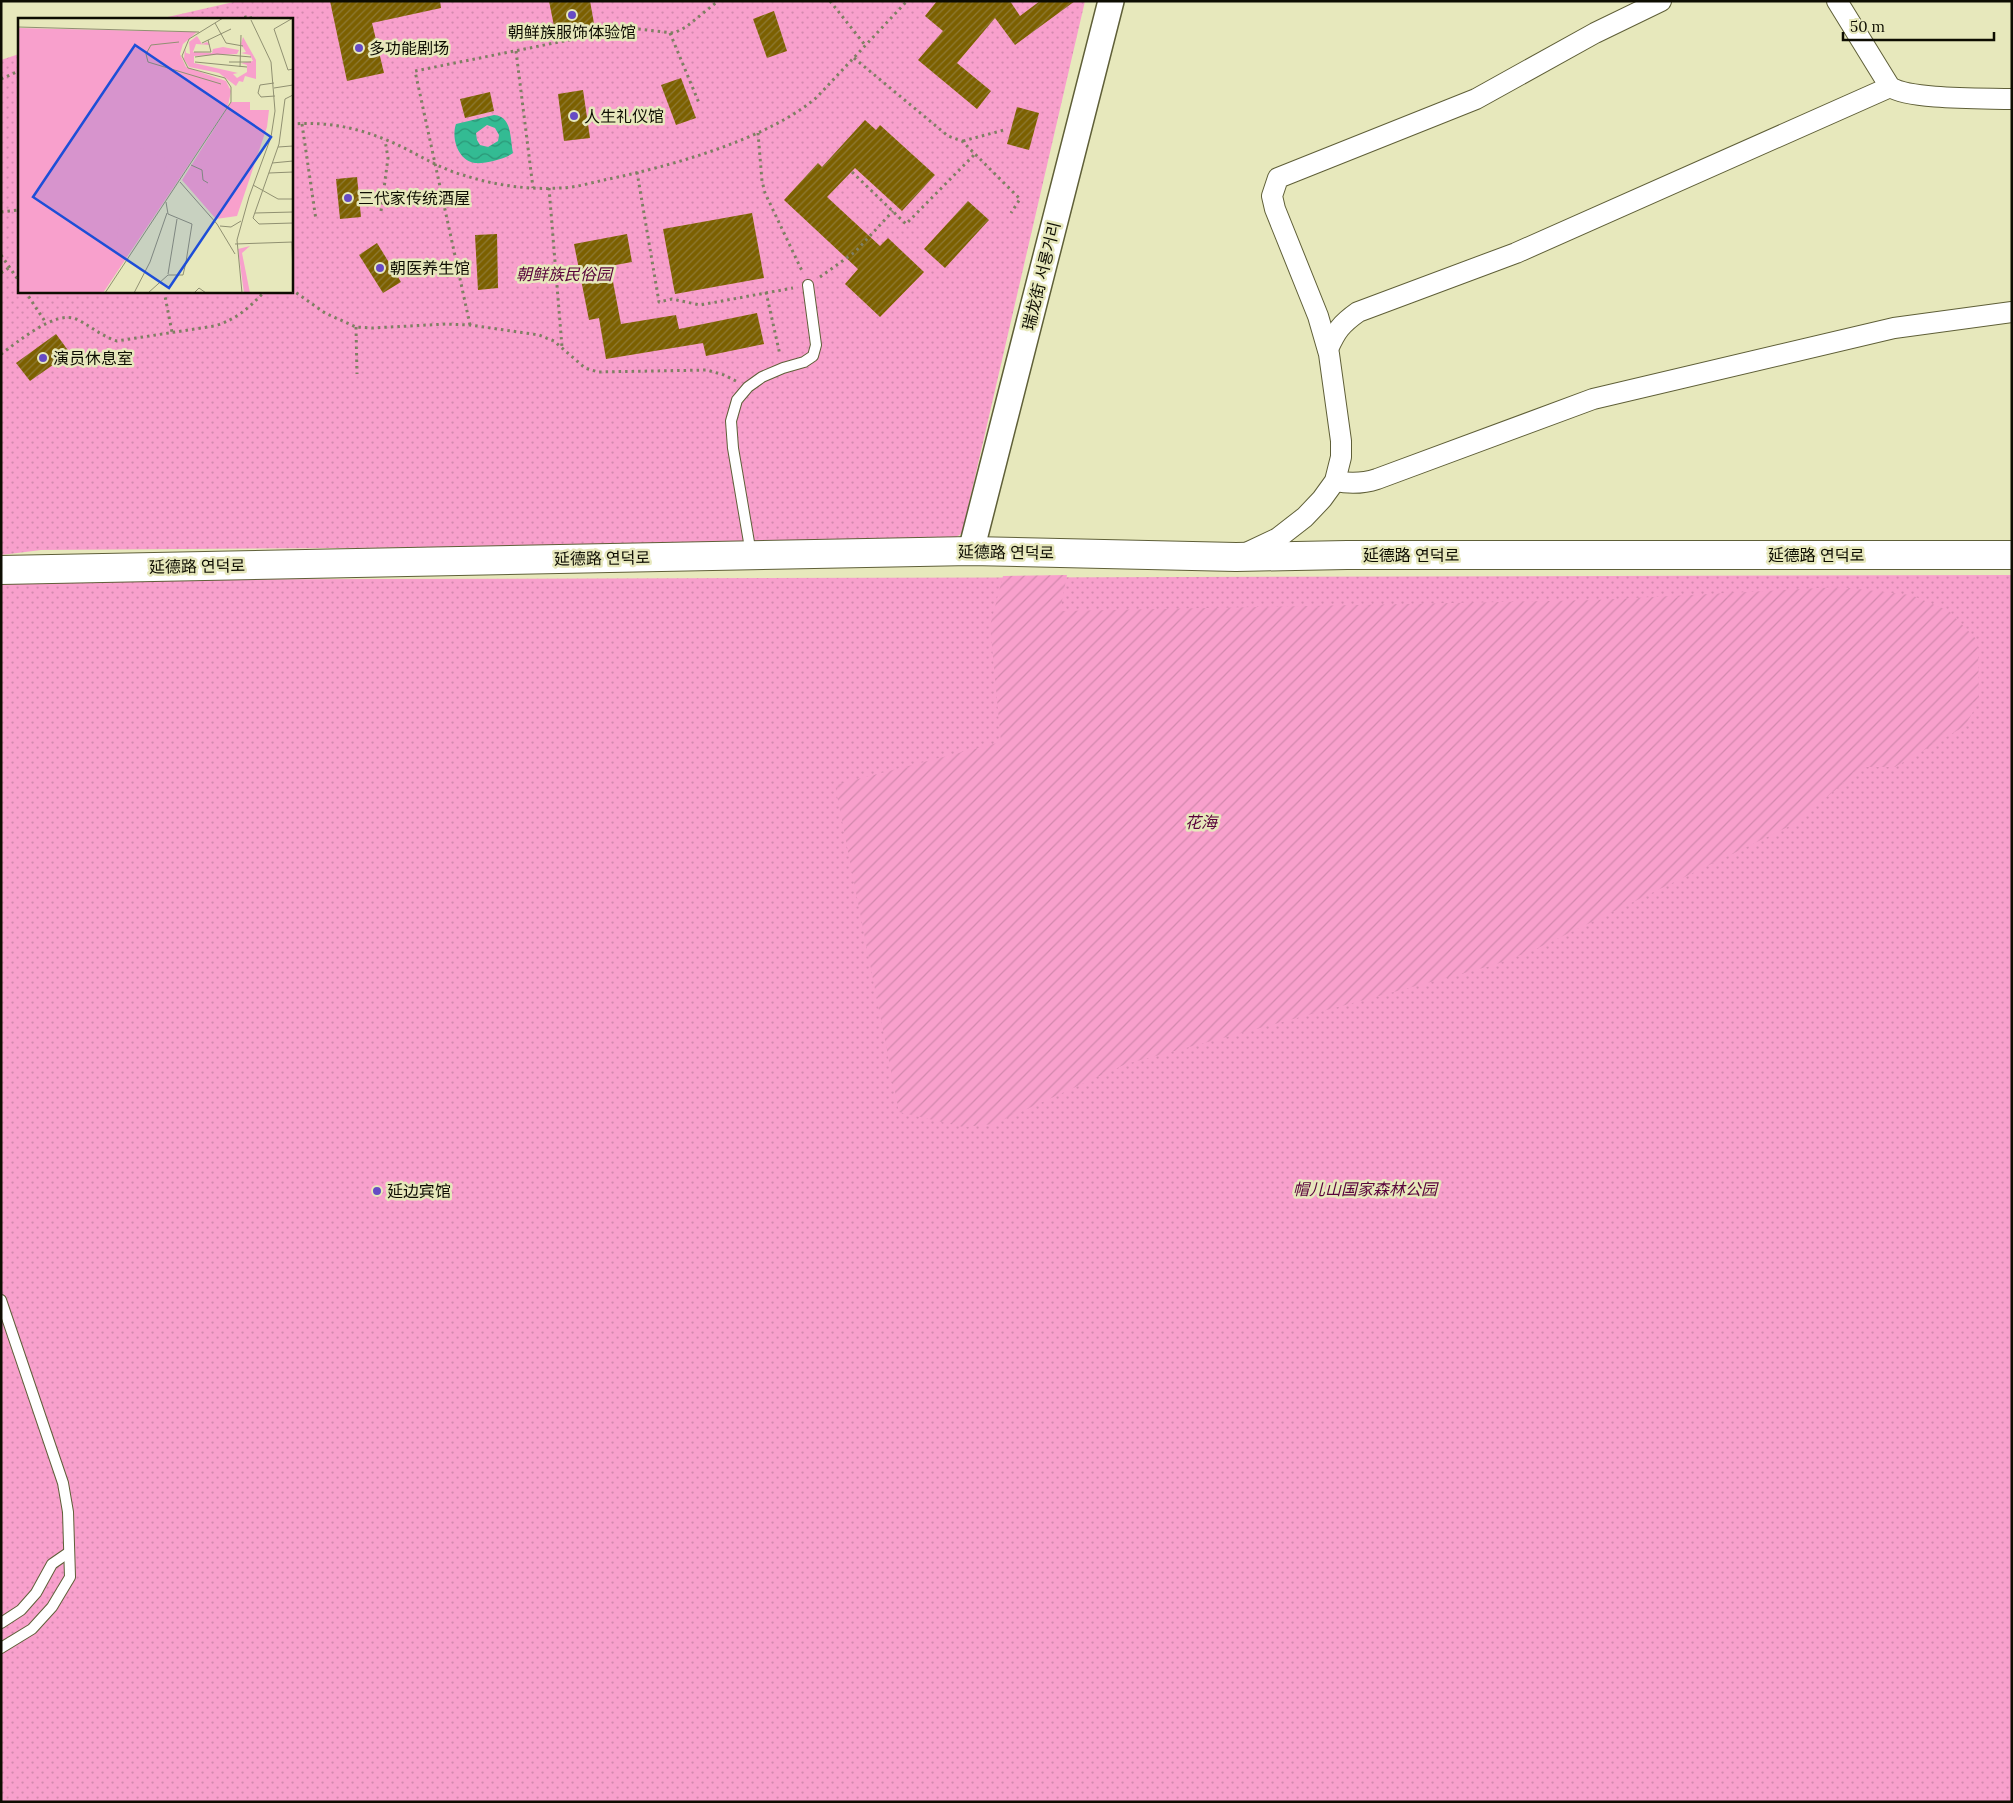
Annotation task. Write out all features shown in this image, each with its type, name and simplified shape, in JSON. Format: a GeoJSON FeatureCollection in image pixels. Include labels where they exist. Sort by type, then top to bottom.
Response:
{"type":"FeatureCollection","features":[{"type":"Feature","properties":{"kind":"main road","name":"延德路 연덕로"},"geometry":{"type":"LineString","coordinates":[[1,570],[970,551],[1236,558],[1347,555],[2012,554]]}},
{"type":"Feature","properties":{"kind":"street","name":"瑞龙街 서룡거리"},"geometry":{"type":"LineString","coordinates":[[970,551],[1111,1]]}},
{"type":"Feature","properties":{"kind":"street"},"geometry":{"type":"LineString","coordinates":[[1236,558],[1278,538],[1322,499],[1335,481],[1341,457],[1341,441],[1328,350],[1318,316],[1275,209],[1272,196],[1278,178],[1476,99],[1595,33],[1660,1]]}},
{"type":"Feature","properties":{"kind":"street"},"geometry":{"type":"LineString","coordinates":[[1837,1],[1890,87],[1912,94],[2012,99]]}},
{"type":"Feature","properties":{"kind":"street"},"geometry":{"type":"LineString","coordinates":[[1328,350],[1336,332],[1343,323],[1358,312],[1516,253],[1890,87]]}},
{"type":"Feature","properties":{"kind":"street"},"geometry":{"type":"LineString","coordinates":[[1335,481],[1351,484],[1377,479],[1593,399],[1885,330],[2012,312]]}},
{"type":"Feature","properties":{"kind":"lane"},"geometry":{"type":"LineString","coordinates":[[751,555],[733,448],[731,421],[737,400],[748,387],[762,376],[804,362],[813,356],[816,345],[808,285]]}},
{"type":"Feature","properties":{"kind":"lane"},"geometry":{"type":"LineString","coordinates":[[1,1300],[63,1483],[68,1512],[70,1577],[52,1607],[32,1629],[1,1648]]}},
{"type":"Feature","properties":{"kind":"lane"},"geometry":{"type":"LineString","coordinates":[[1,1624],[21,1610],[36,1593],[52,1564],[68,1553]]}},
{"type":"Feature","properties":{"kind":"path"},"geometry":{"type":"LineString","coordinates":[[470,325],[415,71],[629,28],[674,33],[686,27],[718,1]]}},
{"type":"Feature","properties":{"kind":"path"},"geometry":{"type":"LineString","coordinates":[[830,1],[865,45]]}},
{"type":"Feature","properties":{"kind":"path"},"geometry":{"type":"LineString","coordinates":[[292,124],[320,123],[344,127],[385,139],[434,165],[463,176],[518,188],[562,188],[637,172],[691,157],[758,133],[803,109],[907,1]]}},
{"type":"Feature","properties":{"kind":"path"},"geometry":{"type":"LineString","coordinates":[[670,32],[699,104]]}},
{"type":"Feature","properties":{"kind":"path"},"geometry":{"type":"LineString","coordinates":[[516,51],[534,188]]}},
{"type":"Feature","properties":{"kind":"path"},"geometry":{"type":"LineString","coordinates":[[854,58],[948,136],[962,141],[1020,200],[1011,213]]}},
{"type":"Feature","properties":{"kind":"path"},"geometry":{"type":"LineString","coordinates":[[1,79],[18,71]]}},
{"type":"Feature","properties":{"kind":"path"},"geometry":{"type":"LineString","coordinates":[[302,124],[316,220]]}},
{"type":"Feature","properties":{"kind":"path"},"geometry":{"type":"LineString","coordinates":[[962,141],[1004,130]]}},
{"type":"Feature","properties":{"kind":"path"},"geometry":{"type":"LineString","coordinates":[[758,133],[762,181],[765,193],[808,285]]}},
{"type":"Feature","properties":{"kind":"path"},"geometry":{"type":"LineString","coordinates":[[380,211],[388,158],[385,139]]}},
{"type":"Feature","properties":{"kind":"path"},"geometry":{"type":"LineString","coordinates":[[852,172],[906,224],[975,154]]}},
{"type":"Feature","properties":{"kind":"path"},"geometry":{"type":"LineString","coordinates":[[637,172],[659,302],[672,299],[700,304],[808,285],[855,252],[893,212]]}},
{"type":"Feature","properties":{"kind":"path"},"geometry":{"type":"LineString","coordinates":[[549,188],[562,348]]}},
{"type":"Feature","properties":{"kind":"path"},"geometry":{"type":"LineString","coordinates":[[1,212],[18,210]]}},
{"type":"Feature","properties":{"kind":"path"},"geometry":{"type":"LineString","coordinates":[[1,255],[18,279]]}},
{"type":"Feature","properties":{"kind":"path"},"geometry":{"type":"LineString","coordinates":[[1,273],[10,267]]}},
{"type":"Feature","properties":{"kind":"path"},"geometry":{"type":"LineString","coordinates":[[292,290],[325,312],[356,327],[470,325],[539,335],[554,341],[585,368],[598,372],[707,370],[724,375],[748,387]]}},
{"type":"Feature","properties":{"kind":"path"},"geometry":{"type":"LineString","coordinates":[[26,292],[46,323]]}},
{"type":"Feature","properties":{"kind":"path"},"geometry":{"type":"LineString","coordinates":[[164,292],[172,332]]}},
{"type":"Feature","properties":{"kind":"path"},"geometry":{"type":"LineString","coordinates":[[1,354],[46,323],[69,316],[104,337],[117,341],[214,326],[228,322],[246,311],[264,292]]}},
{"type":"Feature","properties":{"kind":"path"},"geometry":{"type":"LineString","coordinates":[[766,292],[783,368]]}},
{"type":"Feature","properties":{"kind":"path"},"geometry":{"type":"LineString","coordinates":[[356,327],[356,374]]}},
{"type":"Feature","properties":{"kind":"green space","name":"朝鲜族民俗园"},"geometry":{"type":"Polygon","coordinates":[[[238,1],[1085,1],[962,533],[947,544],[41,550],[1,555],[1,60],[18,54],[18,292],[292,292],[292,18],[163,18],[238,1]]]}},
{"type":"Feature","properties":{"kind":"green space","name":"花海"},"geometry":{"type":"Polygon","coordinates":[[[1067,575],[1060,611],[1596,600],[1840,587],[1911,595],[1949,611],[1978,641],[1979,701],[1965,726],[1895,767],[1864,767],[1792,825],[1534,950],[1494,965],[1126,1064],[994,1124],[963,1127],[899,1112],[835,785],[1001,742],[990,626],[1003,576],[1067,575]]]}},
{"type":"Feature","properties":{"kind":"green space","name":"帽儿山国家森林公园"},"geometry":{"type":"Polygon","coordinates":[[[2012,575],[2012,1802],[1,1802],[1,580],[2012,575]]]}},
{"type":"Feature","properties":{"kind":"water"},"geometry":{"type":"Polygon","coordinates":[[[494,115],[500,116],[504,119],[509,129],[513,153],[489,162],[475,163],[469,161],[464,158],[457,148],[454,136],[456,124],[494,115]],[[487,125],[476,133],[480,145],[488,147],[498,141],[499,135],[495,128],[487,125]]]}},
{"type":"Feature","properties":{"kind":"building","name":"多功能剧场"},"geometry":{"type":"Polygon","coordinates":[[[330,1],[440,1],[441,8],[372,23],[384,73],[347,81],[330,1]]]}},
{"type":"Feature","properties":{"kind":"building","name":"朝鲜族服饰体验馆"},"geometry":{"type":"Polygon","coordinates":[[[549,1],[590,1],[595,29],[556,36],[549,1]]]}},
{"type":"Feature","properties":{"kind":"building"},"geometry":{"type":"Polygon","coordinates":[[[937,1],[1010,1],[1020,16],[1040,1],[1075,1],[1015,45],[995,18],[957,63],[991,91],[977,109],[918,60],[943,31],[925,16],[937,1]]]}},
{"type":"Feature","properties":{"kind":"building"},"geometry":{"type":"Polygon","coordinates":[[[774,11],[787,51],[767,58],[753,19],[774,11]]]}},
{"type":"Feature","properties":{"kind":"building"},"geometry":{"type":"Polygon","coordinates":[[[681,78],[696,118],[676,125],[661,85],[681,78]]]}},
{"type":"Feature","properties":{"kind":"building","name":"人生礼仪馆"},"geometry":{"type":"Polygon","coordinates":[[[583,90],[590,138],[564,141],[558,94],[583,90]]]}},
{"type":"Feature","properties":{"kind":"building"},"geometry":{"type":"Polygon","coordinates":[[[490,92],[494,111],[465,118],[460,99],[490,92]]]}},
{"type":"Feature","properties":{"kind":"building"},"geometry":{"type":"Polygon","coordinates":[[[1017,107],[1039,113],[1029,150],[1007,144],[1017,107]]]}},
{"type":"Feature","properties":{"kind":"building"},"geometry":{"type":"Polygon","coordinates":[[[865,120],[876,130],[880,125],[935,175],[902,211],[855,168],[827,197],[880,246],[888,238],[924,272],[880,317],[845,284],[858,269],[784,200],[818,163],[822,167],[865,120]]]}},
{"type":"Feature","properties":{"kind":"building","name":"三代家传统酒屋"},"geometry":{"type":"Polygon","coordinates":[[[357,177],[361,217],[340,219],[336,179],[357,177]]]}},
{"type":"Feature","properties":{"kind":"building"},"geometry":{"type":"Polygon","coordinates":[[[968,201],[989,220],[945,268],[924,249],[968,201]]]}},
{"type":"Feature","properties":{"kind":"building"},"geometry":{"type":"Polygon","coordinates":[[[752,213],[764,278],[675,294],[663,229],[752,213]]]}},
{"type":"Feature","properties":{"kind":"building"},"geometry":{"type":"Polygon","coordinates":[[[497,234],[498,288],[478,290],[475,235],[497,234]]]}},
{"type":"Feature","properties":{"kind":"building"},"geometry":{"type":"Polygon","coordinates":[[[627,234],[632,262],[610,266],[621,324],[676,315],[679,329],[757,313],[764,344],[706,356],[703,343],[606,359],[599,318],[589,320],[574,244],[627,234]]]}},
{"type":"Feature","properties":{"kind":"building","name":"朝医养生馆"},"geometry":{"type":"Polygon","coordinates":[[[377,243],[401,282],[383,293],[359,255],[377,243]]]}},
{"type":"Feature","properties":{"kind":"building","name":"演员休息室"},"geometry":{"type":"Polygon","coordinates":[[[56,334],[70,353],[30,381],[16,363],[56,334]]]}},
{"type":"Feature","properties":{"kind":"place","name":"朝鲜族服饰体验馆"},"geometry":{"type":"Point","coordinates":[572,15]}},
{"type":"Feature","properties":{"kind":"place","name":"多功能剧场"},"geometry":{"type":"Point","coordinates":[359,48]}},
{"type":"Feature","properties":{"kind":"place","name":"人生礼仪馆"},"geometry":{"type":"Point","coordinates":[574,116]}},
{"type":"Feature","properties":{"kind":"place","name":"三代家传统酒屋"},"geometry":{"type":"Point","coordinates":[348,198]}},
{"type":"Feature","properties":{"kind":"place","name":"朝医养生馆"},"geometry":{"type":"Point","coordinates":[380,268]}},
{"type":"Feature","properties":{"kind":"place","name":"演员休息室"},"geometry":{"type":"Point","coordinates":[43,358]}},
{"type":"Feature","properties":{"kind":"place","name":"延边宾馆"},"geometry":{"type":"Point","coordinates":[377,1191]}}]}
